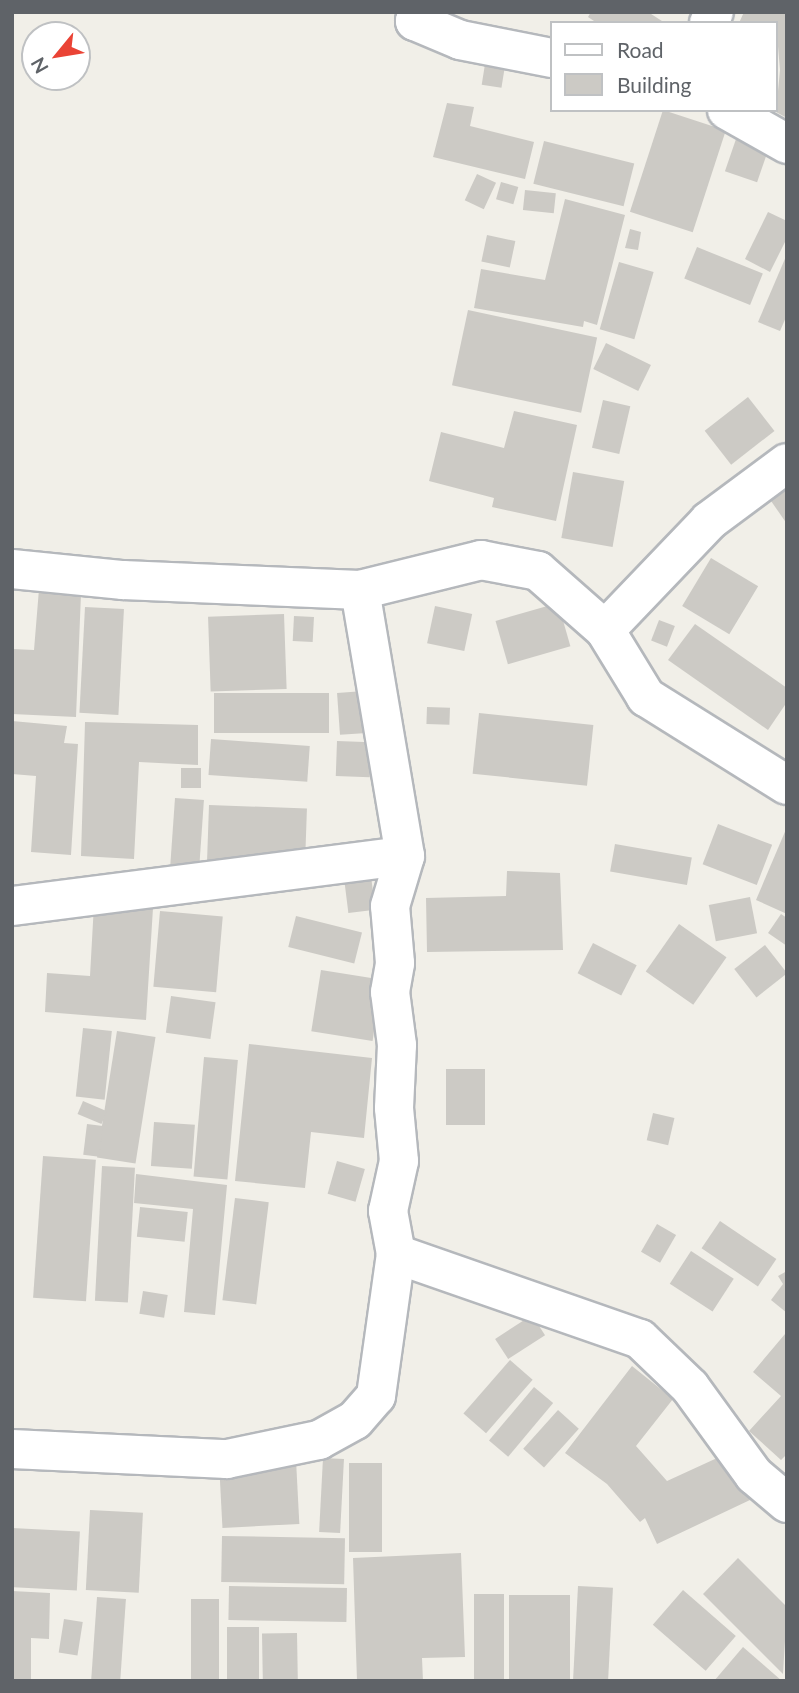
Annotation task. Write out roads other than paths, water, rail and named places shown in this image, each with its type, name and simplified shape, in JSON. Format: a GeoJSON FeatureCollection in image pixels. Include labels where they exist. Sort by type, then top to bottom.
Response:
{"type":"FeatureCollection","features":[{"type":"Feature","properties":{"kind":"street"},"geometry":{"type":"LineString","coordinates":[[418,12],[415,21],[460,40],[550,58]]}},
{"type":"Feature","properties":{"kind":"street"},"geometry":{"type":"LineString","coordinates":[[731,112],[787,144]]}},
{"type":"Feature","properties":{"kind":"street"},"geometry":{"type":"LineString","coordinates":[[605,630],[709,521],[787,463]]}},
{"type":"Feature","properties":{"kind":"street"},"geometry":{"type":"LineString","coordinates":[[12,569],[123,580],[360,590],[481,560],[538,571],[605,630],[646,697],[787,785]]}},
{"type":"Feature","properties":{"kind":"street"},"geometry":{"type":"LineString","coordinates":[[12,1449],[227,1459],[319,1440],[355,1420],[376,1396],[396,1254],[388,1212],[399,1161],[394,1108],[397,1045],[390,992],[395,963],[390,906],[405,856],[360,590]]}},
{"type":"Feature","properties":{"kind":"street"},"geometry":{"type":"LineString","coordinates":[[12,906],[405,856]]}},
{"type":"Feature","properties":{"kind":"street"},"geometry":{"type":"LineString","coordinates":[[396,1254],[639,1339],[690,1387],[754,1475],[787,1503]]}}]}
